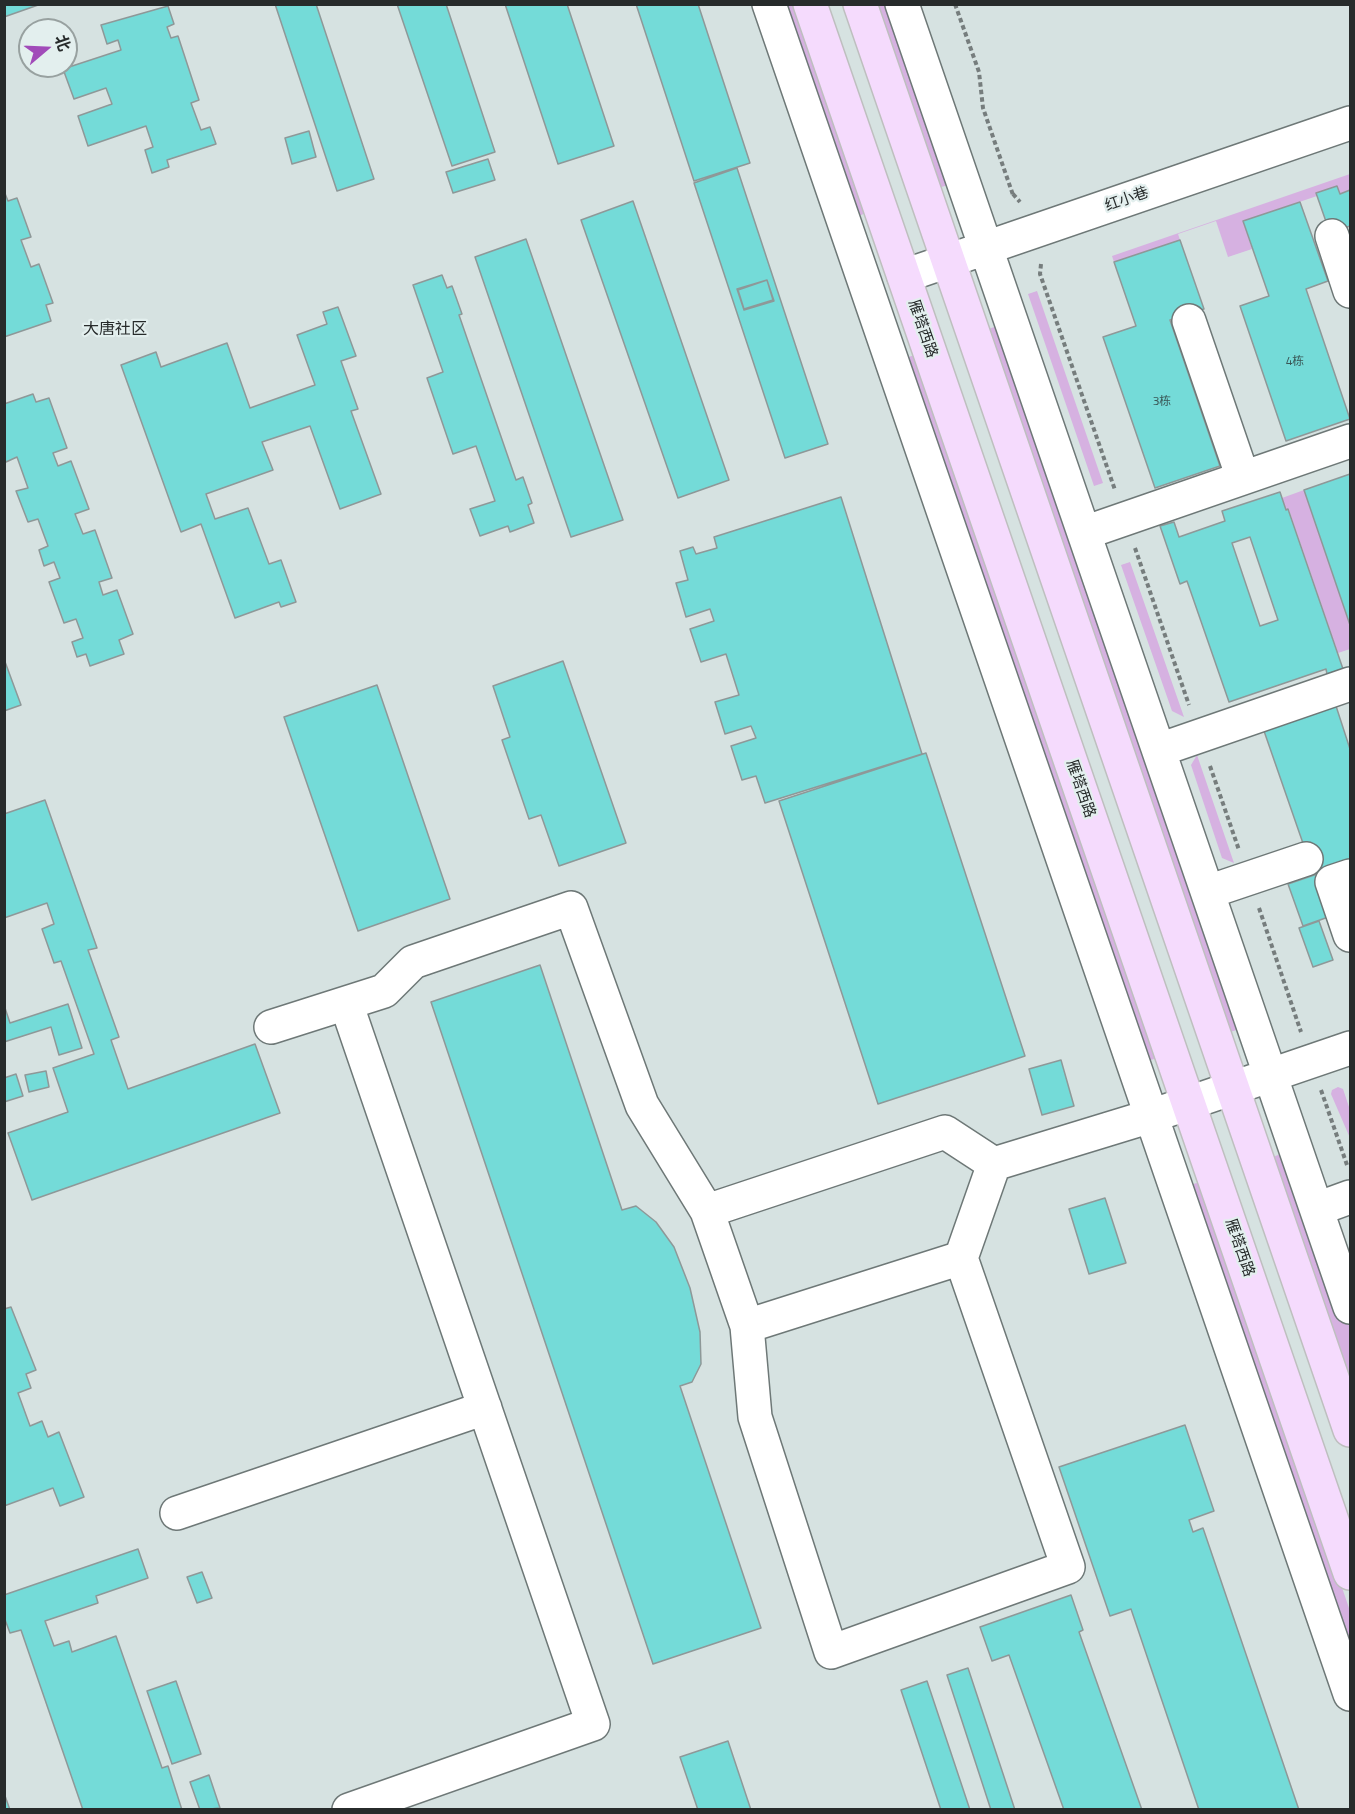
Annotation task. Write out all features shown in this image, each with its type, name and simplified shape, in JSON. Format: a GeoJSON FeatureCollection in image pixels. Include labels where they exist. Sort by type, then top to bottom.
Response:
{"type":"FeatureCollection","features":[{"type":"Feature","properties":{"kind":"main road","name":"雁塔西路"},"geometry":{"type":"LineString","coordinates":[[810,4],[1350,1573]]}},
{"type":"Feature","properties":{"kind":"main road"},"geometry":{"type":"LineString","coordinates":[[860,4],[1350,1430]]}},
{"type":"Feature","properties":{"kind":"street"},"geometry":{"type":"LineString","coordinates":[[769,4],[1350,1694]]}},
{"type":"Feature","properties":{"kind":"street"},"geometry":{"type":"LineString","coordinates":[[902,4],[1350,1307]]}},
{"type":"Feature","properties":{"kind":"street","name":"红小巷"},"geometry":{"type":"LineString","coordinates":[[904,276],[986,248],[1035,247],[1350,123]]}},
{"type":"Feature","properties":{"kind":"street"},"geometry":{"type":"LineString","coordinates":[[1332,236],[1350,291]]}},
{"type":"Feature","properties":{"kind":"street"},"geometry":{"type":"LineString","coordinates":[[1189,321],[1243,478]]}},
{"type":"Feature","properties":{"kind":"street"},"geometry":{"type":"LineString","coordinates":[[1084,533],[1350,441]]}},
{"type":"Feature","properties":{"kind":"street"},"geometry":{"type":"LineString","coordinates":[[1159,750],[1350,684]]}},
{"type":"Feature","properties":{"kind":"street"},"geometry":{"type":"LineString","coordinates":[[1208,892],[1306,859]]}},
{"type":"Feature","properties":{"kind":"street"},"geometry":{"type":"LineString","coordinates":[[1350,876],[1332,882],[1350,935]]}},
{"type":"Feature","properties":{"kind":"street"},"geometry":{"type":"LineString","coordinates":[[271,1027],[384,991],[413,962],[572,908],[642,1105],[706,1211],[747,1326],[755,1417],[831,1652],[1068,1567],[961,1258],[994,1164]]}},
{"type":"Feature","properties":{"kind":"street"},"geometry":{"type":"LineString","coordinates":[[346,1003],[593,1724],[349,1809]]}},
{"type":"Feature","properties":{"kind":"street"},"geometry":{"type":"LineString","coordinates":[[994,1164],[1151,1116],[1350,1048]]}},
{"type":"Feature","properties":{"kind":"street"},"geometry":{"type":"LineString","coordinates":[[706,1211],[945,1132],[994,1164]]}},
{"type":"Feature","properties":{"kind":"street"},"geometry":{"type":"LineString","coordinates":[[1317,1209],[1350,1197]]}},
{"type":"Feature","properties":{"kind":"street"},"geometry":{"type":"LineString","coordinates":[[747,1326],[961,1258]]}},
{"type":"Feature","properties":{"kind":"street"},"geometry":{"type":"LineString","coordinates":[[177,1513],[484,1408]]}},
{"type":"Feature","properties":{"kind":"path"},"geometry":{"type":"LineString","coordinates":[[955,4],[979,72],[983,108],[1035,247],[1040,274],[1350,1174]]}},
{"type":"Feature","properties":{"kind":"path"},"geometry":{"type":"LineString","coordinates":[[1035,247],[1040,274]]}},
{"type":"Feature","properties":{"kind":"shaded area"},"geometry":{"type":"Polygon","coordinates":[[[776,5],[797,5],[869,212],[850,219],[776,5]]]}},
{"type":"Feature","properties":{"kind":"shaded area"},"geometry":{"type":"Polygon","coordinates":[[[873,5],[895,5],[956,182],[936,189],[873,5]]]}},
{"type":"Feature","properties":{"kind":"shaded area"},"geometry":{"type":"Polygon","coordinates":[[[1350,174],[1350,190],[1340,194],[1337,186],[1317,193],[1317,196],[1243,221],[1252,249],[1228,257],[1216,221],[1178,234],[1180,240],[1114,262],[1112,256],[1350,174]]]}},
{"type":"Feature","properties":{"kind":"shaded area"},"geometry":{"type":"Polygon","coordinates":[[[1037,291],[1103,483],[1094,486],[1028,294],[1037,291]]]}},
{"type":"Feature","properties":{"kind":"shaded area"},"geometry":{"type":"Polygon","coordinates":[[[1004,324],[1246,1027],[1227,1033],[985,330],[1004,324]]]}},
{"type":"Feature","properties":{"kind":"shaded area"},"geometry":{"type":"Polygon","coordinates":[[[918,354],[1160,1057],[1141,1063],[899,360],[918,354]]]}},
{"type":"Feature","properties":{"kind":"shaded area"},"geometry":{"type":"Polygon","coordinates":[[[1304,490],[1350,625],[1350,649],[1338,653],[1289,510],[1286,510],[1282,498],[1304,490]]]}},
{"type":"Feature","properties":{"kind":"shaded area"},"geometry":{"type":"Polygon","coordinates":[[[1130,562],[1184,717],[1172,711],[1121,565],[1130,562]]]}},
{"type":"Feature","properties":{"kind":"shaded area"},"geometry":{"type":"Polygon","coordinates":[[[1197,755],[1234,863],[1222,858],[1191,765],[1197,755]]]}},
{"type":"Feature","properties":{"kind":"shaded area"},"geometry":{"type":"Polygon","coordinates":[[[1338,1087],[1343,1089],[1350,1110],[1350,1138],[1331,1094],[1332,1090],[1338,1087]]]}},
{"type":"Feature","properties":{"kind":"shaded area"},"geometry":{"type":"Polygon","coordinates":[[[1289,1151],[1350,1329],[1350,1392],[1270,1158],[1289,1151]]]}},
{"type":"Feature","properties":{"kind":"shaded area"},"geometry":{"type":"Polygon","coordinates":[[[1203,1181],[1350,1611],[1350,1672],[1184,1187],[1203,1181]]]}},
{"type":"Feature","properties":{"kind":"building"},"geometry":{"type":"Polygon","coordinates":[[[4,4],[41,4],[4,17],[4,4]]]}},
{"type":"Feature","properties":{"kind":"building"},"geometry":{"type":"Polygon","coordinates":[[[275,4],[316,4],[374,179],[337,191],[275,4]]]}},
{"type":"Feature","properties":{"kind":"building"},"geometry":{"type":"Polygon","coordinates":[[[397,4],[446,4],[495,152],[452,166],[397,4]]]}},
{"type":"Feature","properties":{"kind":"building"},"geometry":{"type":"Polygon","coordinates":[[[505,4],[567,4],[614,146],[558,164],[505,4]]]}},
{"type":"Feature","properties":{"kind":"building"},"geometry":{"type":"Polygon","coordinates":[[[636,4],[698,4],[750,163],[694,181],[636,4]]]}},
{"type":"Feature","properties":{"kind":"building"},"geometry":{"type":"Polygon","coordinates":[[[168,6],[174,24],[167,27],[171,38],[178,36],[199,100],[191,103],[201,130],[210,127],[216,144],[167,160],[169,167],[152,173],[145,150],[153,147],[146,126],[88,146],[78,116],[112,104],[106,88],[74,99],[66,78],[78,78],[78,64],[121,50],[118,40],[107,44],[101,25],[168,6]]]}},
{"type":"Feature","properties":{"kind":"building"},"geometry":{"type":"Polygon","coordinates":[[[309,131],[316,157],[292,164],[285,138],[309,131]]]}},
{"type":"Feature","properties":{"kind":"building"},"geometry":{"type":"Polygon","coordinates":[[[488,159],[495,180],[453,193],[446,172],[488,159]]]}},
{"type":"Feature","properties":{"kind":"building"},"geometry":{"type":"Polygon","coordinates":[[[737,168],[828,444],[785,458],[694,183],[737,168]],[[767,280],[737,289],[744,310],[774,301],[767,280]]]}},
{"type":"Feature","properties":{"kind":"building"},"geometry":{"type":"Polygon","coordinates":[[[1337,186],[1340,194],[1350,190],[1350,226],[1330,233],[1316,193],[1337,186]]]}},
{"type":"Feature","properties":{"kind":"building"},"geometry":{"type":"Polygon","coordinates":[[[4,191],[8,201],[17,198],[31,237],[21,240],[31,267],[39,264],[53,303],[46,305],[51,321],[4,337],[4,191]]]}},
{"type":"Feature","properties":{"kind":"building"},"geometry":{"type":"Polygon","coordinates":[[[633,201],[729,480],[678,498],[581,220],[633,201]]]}},
{"type":"Feature","properties":{"kind":"building"},"geometry":{"type":"Polygon","coordinates":[[[1300,202],[1328,281],[1306,289],[1350,419],[1286,441],[1240,306],[1269,296],[1243,221],[1300,202]]]}},
{"type":"Feature","properties":{"kind":"building"},"geometry":{"type":"Polygon","coordinates":[[[526,239],[623,520],[571,537],[475,257],[526,239]]]}},
{"type":"Feature","properties":{"kind":"building"},"geometry":{"type":"Polygon","coordinates":[[[1180,240],[1204,309],[1170,320],[1220,466],[1155,488],[1103,337],[1136,326],[1114,262],[1180,240]]]}},
{"type":"Feature","properties":{"kind":"building"},"geometry":{"type":"Polygon","coordinates":[[[442,275],[447,288],[452,286],[462,314],[459,315],[516,480],[523,477],[532,503],[528,505],[534,523],[510,532],[508,526],[480,536],[470,509],[495,501],[476,446],[453,454],[427,378],[443,372],[413,285],[442,275]]]}},
{"type":"Feature","properties":{"kind":"building"},"geometry":{"type":"Polygon","coordinates":[[[767,280],[773,300],[744,309],[738,290],[767,280]]]}},
{"type":"Feature","properties":{"kind":"building"},"geometry":{"type":"Polygon","coordinates":[[[338,307],[356,356],[341,361],[358,409],[351,411],[381,494],[340,509],[310,426],[262,442],[273,470],[206,494],[215,519],[248,508],[269,564],[281,560],[296,602],[281,607],[279,602],[235,618],[201,524],[181,532],[121,365],[156,352],[161,367],[227,343],[250,408],[315,385],[297,335],[327,324],[323,312],[338,307]]]}},
{"type":"Feature","properties":{"kind":"building"},"geometry":{"type":"Polygon","coordinates":[[[33,394],[36,402],[49,398],[67,448],[53,453],[58,466],[71,461],[89,509],[75,514],[83,534],[95,530],[112,578],[99,582],[103,595],[117,590],[133,634],[119,640],[124,654],[90,666],[86,654],[77,657],[72,642],[83,638],[76,619],[64,623],[49,582],[60,578],[54,562],[44,566],[39,550],[48,546],[38,519],[28,522],[16,491],[28,488],[17,457],[6,462],[4,458],[4,404],[33,394]]]}},
{"type":"Feature","properties":{"kind":"building"},"geometry":{"type":"Polygon","coordinates":[[[1350,474],[1350,625],[1304,490],[1350,474]]]}},
{"type":"Feature","properties":{"kind":"building"},"geometry":{"type":"Polygon","coordinates":[[[1280,492],[1286,510],[1288,509],[1343,669],[1327,674],[1326,669],[1229,702],[1187,581],[1180,584],[1160,526],[1174,522],[1179,537],[1225,521],[1222,511],[1280,492]],[[1250,537],[1232,543],[1260,626],[1278,620],[1250,537]]]}},
{"type":"Feature","properties":{"kind":"building"},"geometry":{"type":"Polygon","coordinates":[[[841,497],[922,754],[765,803],[756,776],[742,780],[731,746],[756,738],[751,726],[725,734],[715,702],[739,695],[726,654],[701,662],[690,629],[714,621],[710,609],[686,617],[676,583],[688,580],[680,551],[693,547],[696,554],[717,548],[714,537],[841,497]]]}},
{"type":"Feature","properties":{"kind":"building"},"geometry":{"type":"Polygon","coordinates":[[[4,659],[21,705],[4,711],[4,659]]]}},
{"type":"Feature","properties":{"kind":"building"},"geometry":{"type":"Polygon","coordinates":[[[563,661],[626,843],[559,866],[541,815],[529,819],[502,740],[510,737],[493,686],[563,661]]]}},
{"type":"Feature","properties":{"kind":"building"},"geometry":{"type":"Polygon","coordinates":[[[377,685],[450,899],[358,931],[284,717],[377,685]]]}},
{"type":"Feature","properties":{"kind":"building"},"geometry":{"type":"Polygon","coordinates":[[[1336,706],[1350,749],[1350,863],[1314,875],[1264,731],[1336,706]]]}},
{"type":"Feature","properties":{"kind":"building"},"geometry":{"type":"Polygon","coordinates":[[[926,753],[1025,1056],[878,1104],[779,801],[926,753]]]}},
{"type":"Feature","properties":{"kind":"building"},"geometry":{"type":"Polygon","coordinates":[[[45,800],[97,948],[88,950],[119,1037],[111,1040],[128,1089],[255,1044],[280,1113],[32,1200],[8,1133],[68,1112],[53,1068],[94,1054],[61,961],[54,963],[42,929],[54,924],[47,903],[4,918],[4,814],[45,800]]]}},
{"type":"Feature","properties":{"kind":"building"},"geometry":{"type":"Polygon","coordinates":[[[1320,873],[1334,915],[1303,926],[1288,884],[1320,873]]]}},
{"type":"Feature","properties":{"kind":"building"},"geometry":{"type":"Polygon","coordinates":[[[1319,921],[1333,960],[1313,967],[1299,928],[1319,921]]]}},
{"type":"Feature","properties":{"kind":"building"},"geometry":{"type":"Polygon","coordinates":[[[540,965],[622,1210],[636,1206],[656,1222],[674,1247],[690,1288],[700,1332],[701,1364],[692,1382],[680,1386],[761,1628],[653,1664],[431,1002],[540,965]]]}},
{"type":"Feature","properties":{"kind":"building"},"geometry":{"type":"Polygon","coordinates":[[[68,1004],[82,1048],[59,1055],[51,1027],[4,1042],[4,1005],[10,1023],[68,1004]]]}},
{"type":"Feature","properties":{"kind":"building"},"geometry":{"type":"Polygon","coordinates":[[[1061,1060],[1074,1106],[1042,1115],[1029,1069],[1061,1060]]]}},
{"type":"Feature","properties":{"kind":"building"},"geometry":{"type":"Polygon","coordinates":[[[46,1071],[49,1087],[29,1092],[25,1075],[46,1071]]]}},
{"type":"Feature","properties":{"kind":"building"},"geometry":{"type":"Polygon","coordinates":[[[16,1074],[23,1096],[4,1102],[4,1078],[16,1074]]]}},
{"type":"Feature","properties":{"kind":"building"},"geometry":{"type":"Polygon","coordinates":[[[1105,1198],[1126,1263],[1089,1274],[1069,1209],[1105,1198]]]}},
{"type":"Feature","properties":{"kind":"building"},"geometry":{"type":"Polygon","coordinates":[[[11,1307],[36,1370],[26,1374],[31,1388],[18,1393],[30,1426],[42,1421],[48,1437],[59,1432],[84,1497],[60,1506],[53,1488],[4,1506],[4,1309],[11,1307]]]}},
{"type":"Feature","properties":{"kind":"building"},"geometry":{"type":"Polygon","coordinates":[[[1185,1425],[1214,1511],[1189,1520],[1193,1532],[1203,1528],[1299,1810],[1199,1810],[1131,1609],[1110,1616],[1059,1467],[1185,1425]]]}},
{"type":"Feature","properties":{"kind":"building"},"geometry":{"type":"Polygon","coordinates":[[[138,1549],[148,1578],[96,1596],[98,1603],[45,1621],[54,1646],[69,1641],[72,1652],[116,1636],[162,1768],[168,1766],[182,1810],[83,1810],[21,1630],[10,1633],[4,1617],[4,1595],[138,1549]]]}},
{"type":"Feature","properties":{"kind":"building"},"geometry":{"type":"Polygon","coordinates":[[[202,1572],[212,1598],[197,1603],[187,1577],[202,1572]]]}},
{"type":"Feature","properties":{"kind":"building"},"geometry":{"type":"Polygon","coordinates":[[[1071,1595],[1083,1630],[1079,1632],[1142,1810],[1064,1810],[1009,1655],[992,1661],[980,1627],[1071,1595]]]}},
{"type":"Feature","properties":{"kind":"building"},"geometry":{"type":"Polygon","coordinates":[[[968,1668],[1015,1810],[991,1810],[947,1675],[968,1668]]]}},
{"type":"Feature","properties":{"kind":"building"},"geometry":{"type":"Polygon","coordinates":[[[176,1681],[201,1754],[172,1764],[147,1691],[176,1681]]]}},
{"type":"Feature","properties":{"kind":"building"},"geometry":{"type":"Polygon","coordinates":[[[927,1681],[970,1810],[941,1810],[901,1690],[927,1681]]]}},
{"type":"Feature","properties":{"kind":"building"},"geometry":{"type":"Polygon","coordinates":[[[728,1741],[751,1810],[698,1810],[680,1757],[728,1741]]]}},
{"type":"Feature","properties":{"kind":"building"},"geometry":{"type":"Polygon","coordinates":[[[209,1775],[220,1808],[200,1810],[190,1782],[209,1775]]]}},
{"type":"Feature","properties":{"kind":"building"},"geometry":{"type":"Polygon","coordinates":[[[4,1793],[10,1810],[4,1810],[4,1793]]]}},
{"type":"Feature","properties":{"kind":"district","name":"大唐社区"},"geometry":{"type":"Point","coordinates":[115,330]}}]}
